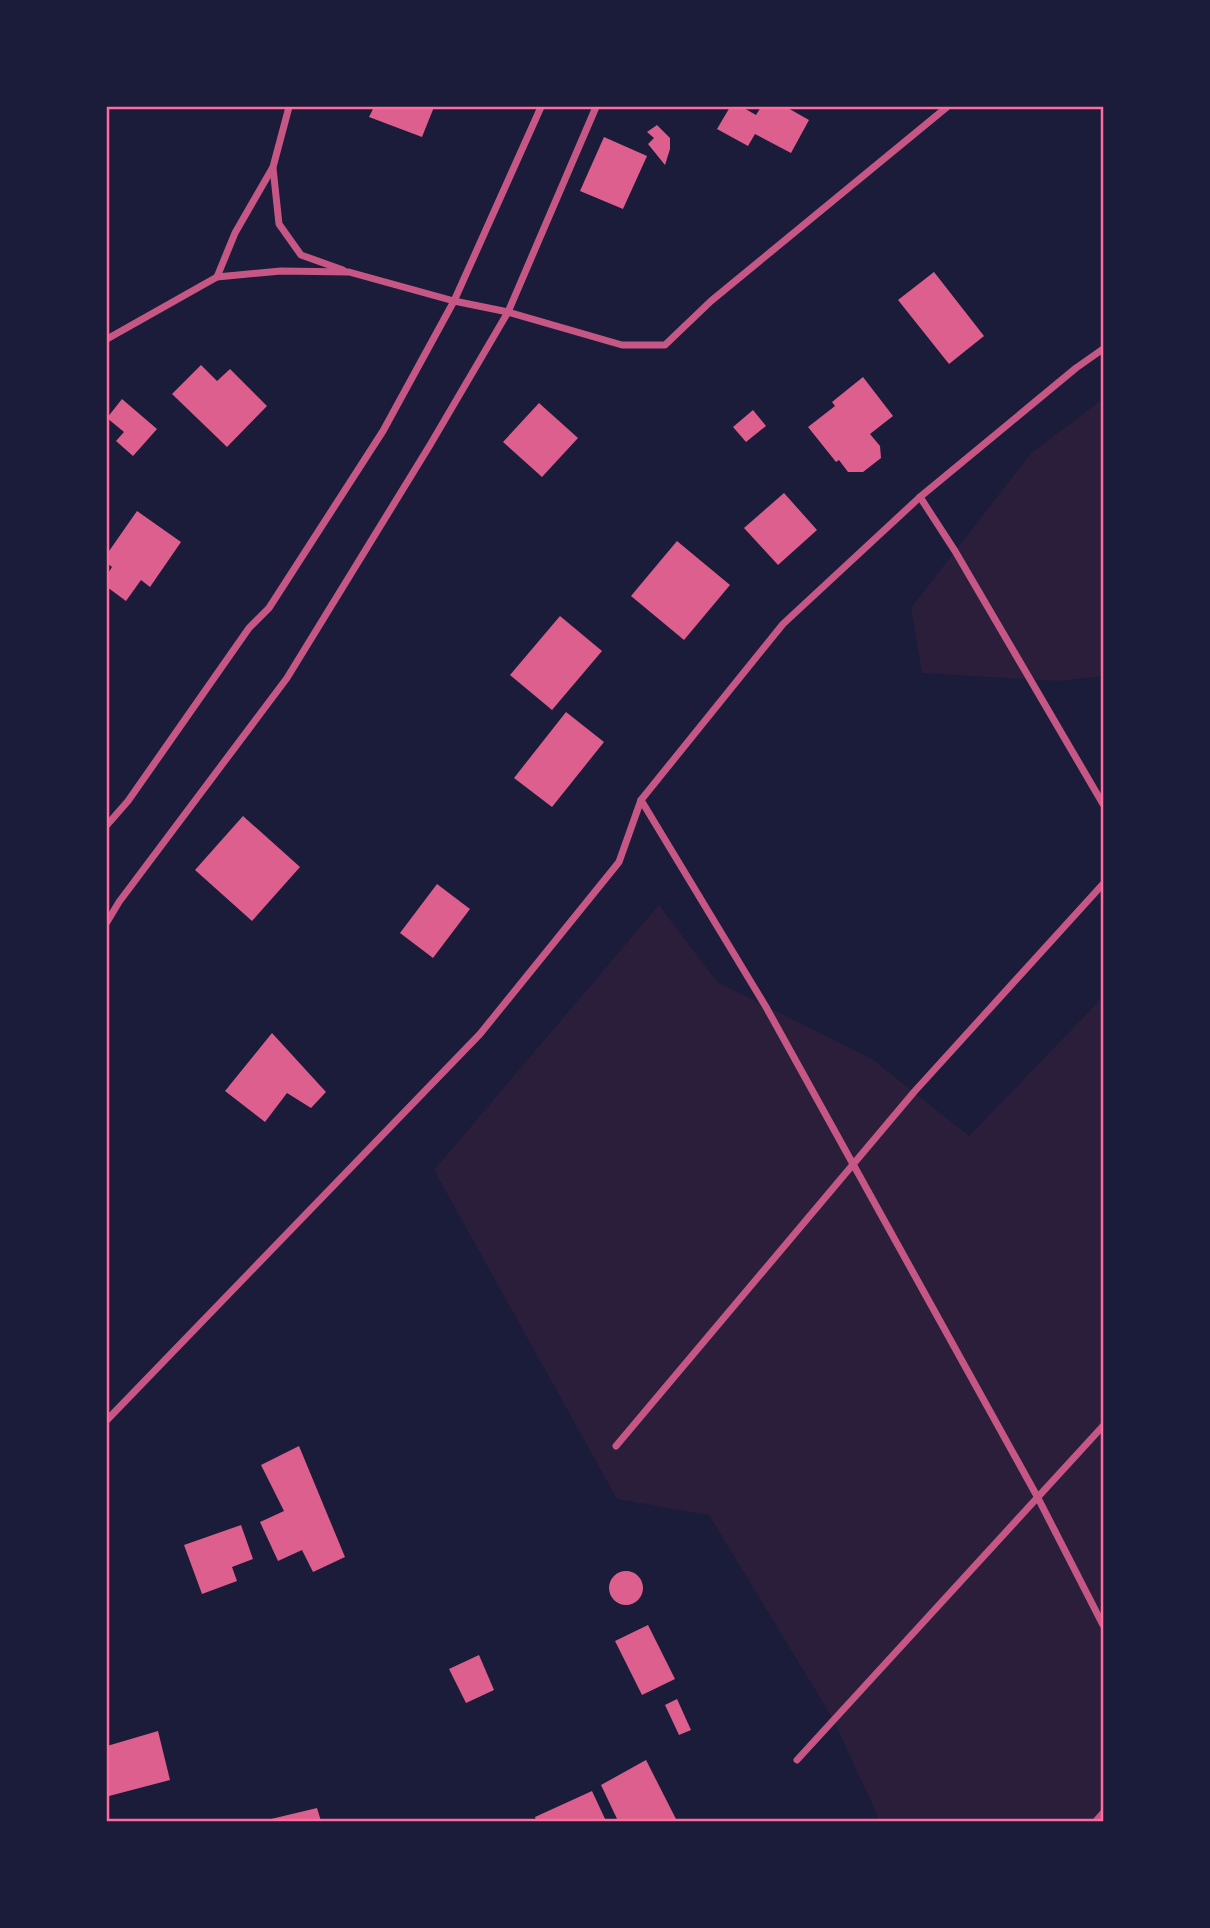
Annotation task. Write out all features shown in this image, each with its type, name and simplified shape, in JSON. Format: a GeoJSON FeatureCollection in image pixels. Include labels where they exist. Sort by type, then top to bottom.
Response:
{"type":"FeatureCollection","features":[{"type":"Feature","properties":{"kind":"street"},"geometry":{"type":"LineString","coordinates":[[217,277],[234,233],[273,167],[289,107]]}},
{"type":"Feature","properties":{"kind":"street"},"geometry":{"type":"LineString","coordinates":[[107,825],[128,802],[249,628],[269,608],[383,431],[454,301],[541,107]]}},
{"type":"Feature","properties":{"kind":"street"},"geometry":{"type":"LineString","coordinates":[[107,922],[118,902],[287,678],[430,445],[508,312],[596,107]]}},
{"type":"Feature","properties":{"kind":"street"},"geometry":{"type":"LineString","coordinates":[[273,167],[279,224],[301,254],[349,272],[454,301],[508,312],[622,345],[666,345],[711,301],[947,107]]}},
{"type":"Feature","properties":{"kind":"street"},"geometry":{"type":"LineString","coordinates":[[107,339],[217,277],[281,271],[349,272]]}},
{"type":"Feature","properties":{"kind":"street"},"geometry":{"type":"LineString","coordinates":[[107,1420],[480,1034],[619,862],[641,800],[783,624],[920,497],[1076,368],[1103,349]]}},
{"type":"Feature","properties":{"kind":"street"},"geometry":{"type":"LineString","coordinates":[[920,497],[955,551],[1103,804]]}},
{"type":"Feature","properties":{"kind":"street"},"geometry":{"type":"LineString","coordinates":[[641,800],[766,1007],[1038,1498],[1103,1625]]}},
{"type":"Feature","properties":{"kind":"street"},"geometry":{"type":"LineString","coordinates":[[616,1446],[914,1092],[1103,884]]}},
{"type":"Feature","properties":{"kind":"street"},"geometry":{"type":"LineString","coordinates":[[797,1760],[1103,1426]]}},
{"type":"Feature","properties":{"kind":"street"},"geometry":{"type":"LineString","coordinates":[[1096,1821],[1103,1813]]}},
{"type":"Feature","properties":{"kind":"shaded area"},"geometry":{"type":"Polygon","coordinates":[[[1103,399],[1103,676],[1058,681],[922,673],[911,608],[1031,453],[1103,399]]]}},
{"type":"Feature","properties":{"kind":"shaded area"},"geometry":{"type":"Polygon","coordinates":[[[659,905],[717,982],[872,1059],[969,1136],[1103,997],[1103,1821],[880,1821],[833,1719],[709,1515],[617,1499],[434,1170],[659,905]]]}},
{"type":"Feature","properties":{"kind":"building"},"geometry":{"type":"Polygon","coordinates":[[[374,107],[434,107],[422,137],[369,117],[374,107]]]}},
{"type":"Feature","properties":{"kind":"building"},"geometry":{"type":"Polygon","coordinates":[[[730,107],[742,107],[756,115],[761,107],[786,107],[809,120],[791,153],[755,134],[748,146],[717,129],[730,107]]]}},
{"type":"Feature","properties":{"kind":"building"},"geometry":{"type":"Polygon","coordinates":[[[657,125],[670,138],[665,165],[648,144],[654,138],[647,132],[657,125]]]}},
{"type":"Feature","properties":{"kind":"building"},"geometry":{"type":"Polygon","coordinates":[[[604,137],[647,156],[623,209],[580,191],[604,137]]]}},
{"type":"Feature","properties":{"kind":"building"},"geometry":{"type":"Polygon","coordinates":[[[934,272],[984,336],[949,364],[898,300],[934,272]]]}},
{"type":"Feature","properties":{"kind":"building"},"geometry":{"type":"Polygon","coordinates":[[[201,365],[217,381],[230,369],[267,406],[227,447],[172,394],[201,365]]]}},
{"type":"Feature","properties":{"kind":"building"},"geometry":{"type":"Polygon","coordinates":[[[863,377],[893,416],[870,434],[880,446],[881,458],[863,472],[848,472],[839,460],[836,462],[808,427],[835,406],[832,402],[863,377]]]}},
{"type":"Feature","properties":{"kind":"building"},"geometry":{"type":"Polygon","coordinates":[[[122,399],[157,429],[133,456],[116,441],[124,432],[107,418],[122,399]]]}},
{"type":"Feature","properties":{"kind":"building"},"geometry":{"type":"Polygon","coordinates":[[[539,403],[578,438],[542,477],[503,442],[539,403]]]}},
{"type":"Feature","properties":{"kind":"building"},"geometry":{"type":"Polygon","coordinates":[[[753,410],[766,426],[746,442],[733,427],[753,410]]]}},
{"type":"Feature","properties":{"kind":"building"},"geometry":{"type":"Polygon","coordinates":[[[784,493],[817,530],[778,565],[744,528],[784,493]]]}},
{"type":"Feature","properties":{"kind":"building"},"geometry":{"type":"Polygon","coordinates":[[[137,511],[181,542],[150,587],[141,580],[126,601],[107,587],[107,575],[112,567],[107,563],[107,554],[137,511]]]}},
{"type":"Feature","properties":{"kind":"building"},"geometry":{"type":"Polygon","coordinates":[[[677,541],[730,585],[684,640],[631,596],[677,541]]]}},
{"type":"Feature","properties":{"kind":"building"},"geometry":{"type":"Polygon","coordinates":[[[560,616],[602,651],[552,710],[510,675],[560,616]]]}},
{"type":"Feature","properties":{"kind":"building"},"geometry":{"type":"Polygon","coordinates":[[[566,712],[604,742],[552,807],[514,778],[566,712]]]}},
{"type":"Feature","properties":{"kind":"building"},"geometry":{"type":"Polygon","coordinates":[[[243,816],[300,867],[252,921],[195,870],[243,816]]]}},
{"type":"Feature","properties":{"kind":"building"},"geometry":{"type":"Polygon","coordinates":[[[437,884],[470,909],[433,958],[400,933],[437,884]]]}},
{"type":"Feature","properties":{"kind":"building"},"geometry":{"type":"Polygon","coordinates":[[[272,1033],[326,1092],[311,1108],[287,1093],[265,1122],[225,1091],[272,1033]]]}},
{"type":"Feature","properties":{"kind":"building"},"geometry":{"type":"Polygon","coordinates":[[[299,1446],[345,1557],[313,1572],[302,1550],[278,1561],[260,1522],[284,1511],[261,1465],[299,1446]]]}},
{"type":"Feature","properties":{"kind":"building"},"geometry":{"type":"Polygon","coordinates":[[[241,1525],[253,1559],[232,1567],[237,1581],[202,1594],[184,1545],[241,1525]]]}},
{"type":"Feature","properties":{"kind":"building"},"geometry":{"type":"Polygon","coordinates":[[[626,1571],[638,1576],[643,1588],[638,1600],[626,1605],[614,1600],[609,1588],[614,1576],[626,1571]]]}},
{"type":"Feature","properties":{"kind":"building"},"geometry":{"type":"Polygon","coordinates":[[[648,1625],[675,1679],[642,1695],[615,1641],[648,1625]]]}},
{"type":"Feature","properties":{"kind":"building"},"geometry":{"type":"Polygon","coordinates":[[[479,1655],[494,1690],[466,1703],[449,1669],[479,1655]]]}},
{"type":"Feature","properties":{"kind":"building"},"geometry":{"type":"Polygon","coordinates":[[[677,1699],[691,1730],[679,1735],[665,1705],[677,1699]]]}},
{"type":"Feature","properties":{"kind":"building"},"geometry":{"type":"Polygon","coordinates":[[[158,1731],[170,1780],[109,1796],[107,1746],[158,1731]]]}},
{"type":"Feature","properties":{"kind":"building"},"geometry":{"type":"Polygon","coordinates":[[[646,1760],[677,1821],[618,1821],[601,1785],[646,1760]]]}},
{"type":"Feature","properties":{"kind":"building"},"geometry":{"type":"Polygon","coordinates":[[[592,1791],[606,1821],[536,1821],[535,1817],[592,1791]]]}},
{"type":"Feature","properties":{"kind":"building"},"geometry":{"type":"Polygon","coordinates":[[[317,1808],[321,1821],[267,1821],[267,1820],[317,1808]]]}}]}
